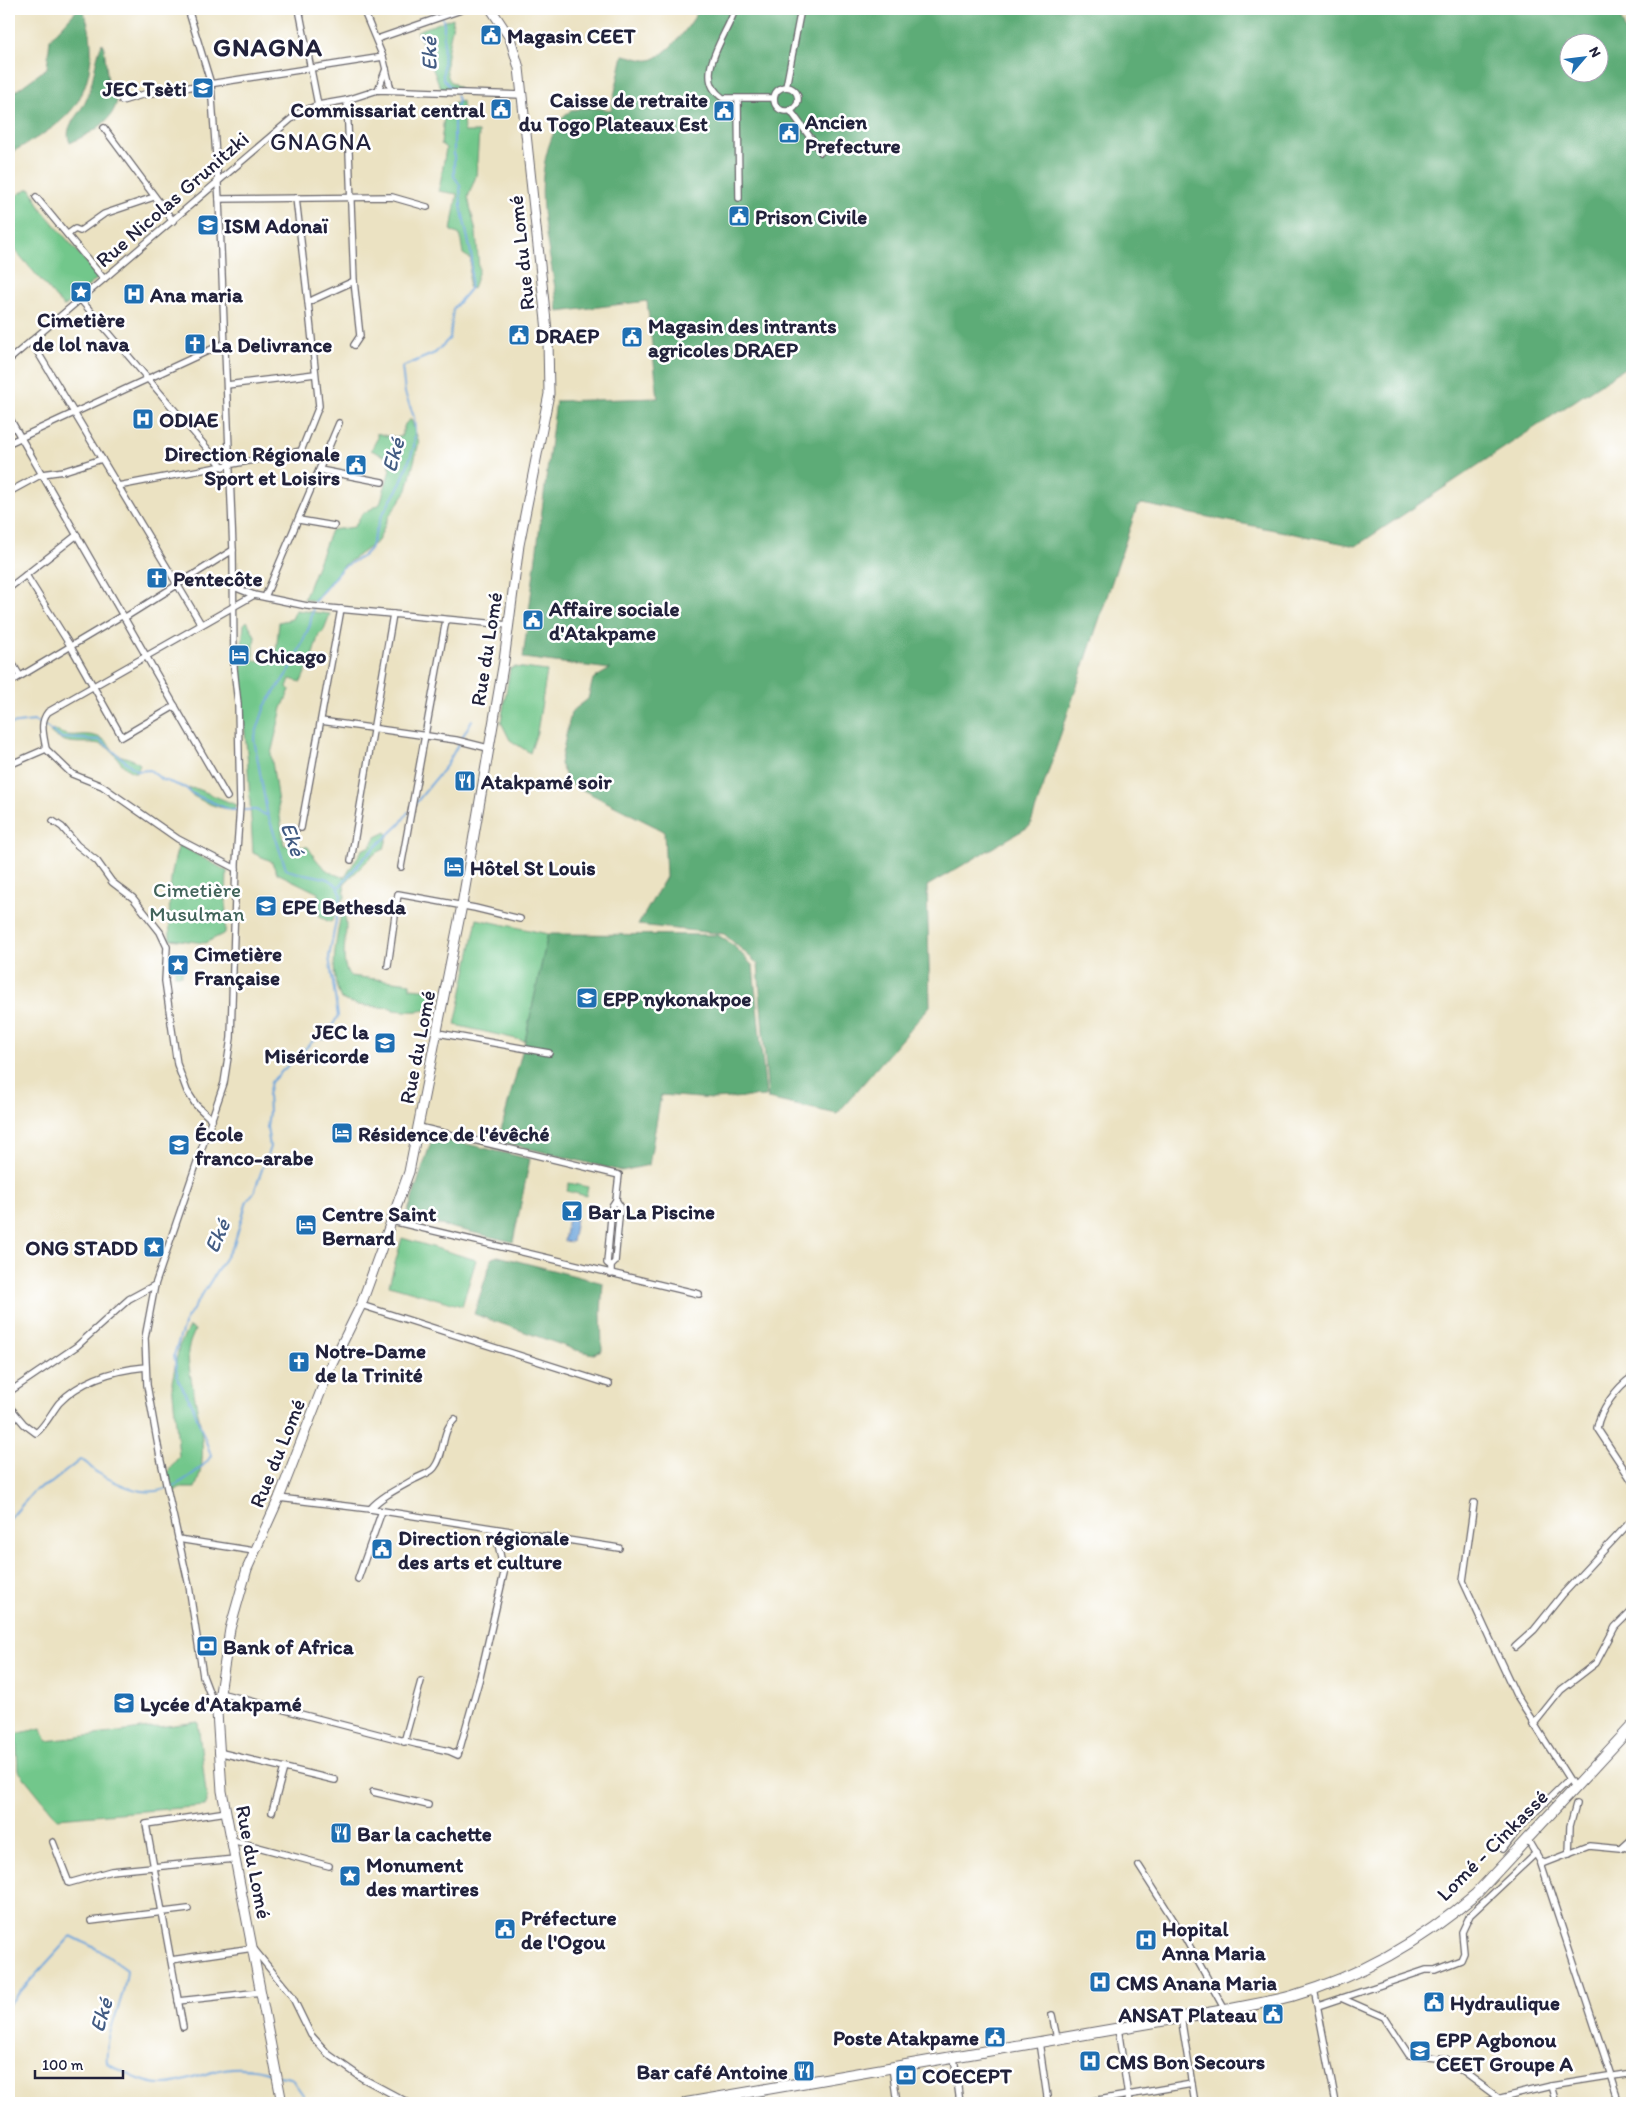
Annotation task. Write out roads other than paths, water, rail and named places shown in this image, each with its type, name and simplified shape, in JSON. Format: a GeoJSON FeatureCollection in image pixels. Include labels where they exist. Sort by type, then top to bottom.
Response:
{"type":"FeatureCollection","features":[{"type":"Feature","properties":{"kind":"highway","name":"Lomé - Cinkassé"},"geometry":{"type":"LineString","coordinates":[[686,2103],[737,2099],[892,2067],[1225,2010],[1276,2000],[1314,1989],[1358,1972],[1426,1933],[1476,1894],[1526,1839],[1571,1783],[1632,1726]]}},
{"type":"Feature","properties":{"kind":"main road","name":"Rue du Lomé"},"geometry":{"type":"LineString","coordinates":[[282,2103],[227,1812],[218,1752],[217,1712],[230,1630],[254,1551],[279,1498],[330,1368],[362,1305],[378,1255],[409,1172],[462,905],[534,462],[547,409],[550,369],[521,95],[513,45],[491,9]]}},
{"type":"Feature","properties":{"kind":"street"},"geometry":{"type":"LineString","coordinates":[[188,9],[211,84],[218,181],[227,385],[226,466],[233,550],[234,668],[238,712],[240,806],[238,816],[231,1038],[224,1082],[155,1285],[146,1330],[146,1367],[168,1495],[189,1586],[203,1676],[217,1712]]}},
{"type":"Feature","properties":{"kind":"street"},"geometry":{"type":"LineString","coordinates":[[299,9],[318,105]]}},
{"type":"Feature","properties":{"kind":"street"},"geometry":{"type":"LineString","coordinates":[[363,9],[377,39],[391,90]]}},
{"type":"Feature","properties":{"kind":"street"},"geometry":{"type":"LineString","coordinates":[[377,39],[464,9]]}},
{"type":"Feature","properties":{"kind":"street"},"geometry":{"type":"LineString","coordinates":[[735,9],[709,68],[708,75],[718,95],[729,100],[774,98]]}},
{"type":"Feature","properties":{"kind":"street"},"geometry":{"type":"LineString","coordinates":[[786,87],[801,9]]}},
{"type":"Feature","properties":{"kind":"street"},"geometry":{"type":"LineString","coordinates":[[122,101],[140,95],[383,57]]}},
{"type":"Feature","properties":{"kind":"street"},"geometry":{"type":"LineString","coordinates":[[378,90],[386,69]]}},
{"type":"Feature","properties":{"kind":"street"},"geometry":{"type":"LineString","coordinates":[[786,87],[794,91],[798,98],[796,106],[790,110],[780,109],[774,98],[779,90],[786,87]]}},
{"type":"Feature","properties":{"kind":"street","name":"Rue Nicolas Grunitzki"},"geometry":{"type":"LineString","coordinates":[[9,360],[173,221],[290,118],[318,105],[347,100],[378,90],[521,95]]}},
{"type":"Feature","properties":{"kind":"street"},"geometry":{"type":"LineString","coordinates":[[347,100],[354,281],[360,336],[354,345]]}},
{"type":"Feature","properties":{"kind":"street"},"geometry":{"type":"LineString","coordinates":[[738,100],[739,198]]}},
{"type":"Feature","properties":{"kind":"street"},"geometry":{"type":"LineString","coordinates":[[790,110],[821,152]]}},
{"type":"Feature","properties":{"kind":"street"},"geometry":{"type":"LineString","coordinates":[[104,128],[173,221]]}},
{"type":"Feature","properties":{"kind":"street"},"geometry":{"type":"LineString","coordinates":[[36,197],[104,279]]}},
{"type":"Feature","properties":{"kind":"street"},"geometry":{"type":"LineString","coordinates":[[68,234],[75,229],[80,231],[104,214],[154,197]]}},
{"type":"Feature","properties":{"kind":"street"},"geometry":{"type":"LineString","coordinates":[[219,199],[392,197],[427,207]]}},
{"type":"Feature","properties":{"kind":"street"},"geometry":{"type":"LineString","coordinates":[[118,486],[301,451],[319,406],[296,198]]}},
{"type":"Feature","properties":{"kind":"street"},"geometry":{"type":"LineString","coordinates":[[308,302],[354,281]]}},
{"type":"Feature","properties":{"kind":"street"},"geometry":{"type":"LineString","coordinates":[[80,299],[146,378],[226,466]]}},
{"type":"Feature","properties":{"kind":"street"},"geometry":{"type":"LineString","coordinates":[[31,341],[201,624]]}},
{"type":"Feature","properties":{"kind":"street"},"geometry":{"type":"LineString","coordinates":[[9,443],[73,411],[225,343]]}},
{"type":"Feature","properties":{"kind":"street"},"geometry":{"type":"LineString","coordinates":[[227,385],[315,374]]}},
{"type":"Feature","properties":{"kind":"street"},"geometry":{"type":"LineString","coordinates":[[9,417],[227,797]]}},
{"type":"Feature","properties":{"kind":"street"},"geometry":{"type":"LineString","coordinates":[[265,597],[339,423]]}},
{"type":"Feature","properties":{"kind":"street"},"geometry":{"type":"LineString","coordinates":[[9,492],[42,474],[64,471],[102,459]]}},
{"type":"Feature","properties":{"kind":"street"},"geometry":{"type":"LineString","coordinates":[[320,470],[382,482]]}},
{"type":"Feature","properties":{"kind":"street"},"geometry":{"type":"LineString","coordinates":[[299,520],[334,526]]}},
{"type":"Feature","properties":{"kind":"street"},"geometry":{"type":"LineString","coordinates":[[9,588],[77,535]]}},
{"type":"Feature","properties":{"kind":"street"},"geometry":{"type":"LineString","coordinates":[[9,683],[233,550]]}},
{"type":"Feature","properties":{"kind":"street"},"geometry":{"type":"LineString","coordinates":[[26,575],[71,647],[122,737],[175,706]]}},
{"type":"Feature","properties":{"kind":"street"},"geometry":{"type":"LineString","coordinates":[[234,587],[254,595],[307,606],[508,625]]}},
{"type":"Feature","properties":{"kind":"street"},"geometry":{"type":"LineString","coordinates":[[236,869],[178,839],[102,786],[72,774],[46,749],[43,727],[48,712],[254,595]]}},
{"type":"Feature","properties":{"kind":"street"},"geometry":{"type":"LineString","coordinates":[[301,828],[341,609]]}},
{"type":"Feature","properties":{"kind":"street"},"geometry":{"type":"LineString","coordinates":[[351,860],[393,614]]}},
{"type":"Feature","properties":{"kind":"street"},"geometry":{"type":"LineString","coordinates":[[401,867],[446,620]]}},
{"type":"Feature","properties":{"kind":"street"},"geometry":{"type":"LineString","coordinates":[[9,658],[20,676]]}},
{"type":"Feature","properties":{"kind":"street"},"geometry":{"type":"LineString","coordinates":[[321,721],[456,740],[464,744],[488,748]]}},
{"type":"Feature","properties":{"kind":"street"},"geometry":{"type":"LineString","coordinates":[[9,765],[46,749]]}},
{"type":"Feature","properties":{"kind":"street"},"geometry":{"type":"LineString","coordinates":[[53,821],[62,827],[77,846],[97,862],[112,882],[133,898],[160,932],[167,947],[165,981],[177,1064],[187,1091],[206,1117],[212,1120]]}},
{"type":"Feature","properties":{"kind":"street"},"geometry":{"type":"LineString","coordinates":[[388,966],[398,894],[462,905],[520,919]]}},
{"type":"Feature","properties":{"kind":"street"},"geometry":{"type":"LineString","coordinates":[[438,1033],[549,1053]]}},
{"type":"Feature","properties":{"kind":"street"},"geometry":{"type":"LineString","coordinates":[[419,1128],[619,1175],[616,1200],[620,1206],[616,1262],[611,1266],[611,1274]]}},
{"type":"Feature","properties":{"kind":"street"},"geometry":{"type":"LineString","coordinates":[[392,1221],[699,1294]]}},
{"type":"Feature","properties":{"kind":"street"},"geometry":{"type":"LineString","coordinates":[[9,1392],[77,1346],[129,1299],[155,1285]]}},
{"type":"Feature","properties":{"kind":"street"},"geometry":{"type":"LineString","coordinates":[[362,1305],[610,1384]]}},
{"type":"Feature","properties":{"kind":"street"},"geometry":{"type":"LineString","coordinates":[[9,1406],[24,1424],[36,1433],[44,1427],[47,1419],[75,1388],[124,1369],[146,1367]]}},
{"type":"Feature","properties":{"kind":"street"},"geometry":{"type":"LineString","coordinates":[[1632,1377],[1618,1390],[1599,1414],[1597,1428],[1632,1481]]}},
{"type":"Feature","properties":{"kind":"street"},"geometry":{"type":"LineString","coordinates":[[370,1509],[378,1500],[434,1468],[443,1446],[444,1433],[448,1425],[455,1419]]}},
{"type":"Feature","properties":{"kind":"street"},"geometry":{"type":"LineString","coordinates":[[279,1498],[370,1509],[618,1548]]}},
{"type":"Feature","properties":{"kind":"street"},"geometry":{"type":"LineString","coordinates":[[1474,1503],[1464,1581],[1516,1694],[1533,1725],[1571,1783],[1521,1826],[1503,1850]]}},
{"type":"Feature","properties":{"kind":"street"},"geometry":{"type":"LineString","coordinates":[[358,1580],[382,1511]]}},
{"type":"Feature","properties":{"kind":"street"},"geometry":{"type":"LineString","coordinates":[[1515,1646],[1534,1630],[1563,1594],[1632,1520]]}},
{"type":"Feature","properties":{"kind":"street"},"geometry":{"type":"LineString","coordinates":[[220,1693],[404,1742],[449,1751],[458,1755],[480,1677],[504,1573],[495,1529]]}},
{"type":"Feature","properties":{"kind":"street"},"geometry":{"type":"LineString","coordinates":[[178,1539],[254,1551]]}},
{"type":"Feature","properties":{"kind":"street"},"geometry":{"type":"LineString","coordinates":[[1533,1725],[1561,1690],[1596,1663],[1615,1627],[1632,1610]]}},
{"type":"Feature","properties":{"kind":"street"},"geometry":{"type":"LineString","coordinates":[[404,1742],[422,1681]]}},
{"type":"Feature","properties":{"kind":"street"},"geometry":{"type":"LineString","coordinates":[[218,1752],[335,1780]]}},
{"type":"Feature","properties":{"kind":"street"},"geometry":{"type":"LineString","coordinates":[[272,1812],[284,1768]]}},
{"type":"Feature","properties":{"kind":"street"},"geometry":{"type":"LineString","coordinates":[[373,1792],[428,1804]]}},
{"type":"Feature","properties":{"kind":"street"},"geometry":{"type":"LineString","coordinates":[[1569,1854],[1570,1826],[1576,1804]]}},
{"type":"Feature","properties":{"kind":"street"},"geometry":{"type":"LineString","coordinates":[[183,2027],[146,1824],[227,1812]]}},
{"type":"Feature","properties":{"kind":"street"},"geometry":{"type":"LineString","coordinates":[[1526,1839],[1540,1861],[1620,2103]]}},
{"type":"Feature","properties":{"kind":"street"},"geometry":{"type":"LineString","coordinates":[[1540,1861],[1545,1863],[1589,1846],[1621,1849],[1632,1839]]}},
{"type":"Feature","properties":{"kind":"street"},"geometry":{"type":"LineString","coordinates":[[232,1840],[329,1866]]}},
{"type":"Feature","properties":{"kind":"street"},"geometry":{"type":"LineString","coordinates":[[53,1842],[69,1883],[111,1871],[235,1859]]}},
{"type":"Feature","properties":{"kind":"street"},"geometry":{"type":"LineString","coordinates":[[1624,1847],[1632,1849]]}},
{"type":"Feature","properties":{"kind":"street"},"geometry":{"type":"LineString","coordinates":[[1318,2006],[1426,1970],[1435,1970],[1461,1960],[1464,1953],[1462,1932],[1470,1915],[1536,1853]]}},
{"type":"Feature","properties":{"kind":"street"},"geometry":{"type":"LineString","coordinates":[[1139,1866],[1185,1938],[1225,2010]]}},
{"type":"Feature","properties":{"kind":"street"},"geometry":{"type":"LineString","coordinates":[[91,1920],[188,1909]]}},
{"type":"Feature","properties":{"kind":"street"},"geometry":{"type":"LineString","coordinates":[[171,1960],[253,1948],[292,1996],[311,2036],[328,2054],[362,2078],[409,2103]]}},
{"type":"Feature","properties":{"kind":"street"},"geometry":{"type":"LineString","coordinates":[[1314,1989],[1336,2103]]}},
{"type":"Feature","properties":{"kind":"street"},"geometry":{"type":"LineString","coordinates":[[178,2002],[261,1992]]}},
{"type":"Feature","properties":{"kind":"street"},"geometry":{"type":"LineString","coordinates":[[1341,1998],[1384,2017],[1409,2055],[1446,2059],[1500,2101]]}},
{"type":"Feature","properties":{"kind":"street"},"geometry":{"type":"LineString","coordinates":[[1052,2015],[1057,2038]]}},
{"type":"Feature","properties":{"kind":"street"},"geometry":{"type":"LineString","coordinates":[[1181,2017],[1195,2103]]}},
{"type":"Feature","properties":{"kind":"street"},"geometry":{"type":"LineString","coordinates":[[1118,2028],[1130,2103]]}},
{"type":"Feature","properties":{"kind":"street"},"geometry":{"type":"LineString","coordinates":[[1039,2042],[1048,2103]]}},
{"type":"Feature","properties":{"kind":"street"},"geometry":{"type":"LineString","coordinates":[[954,2056],[960,2103]]}},
{"type":"Feature","properties":{"kind":"street"},"geometry":{"type":"LineString","coordinates":[[892,2067],[897,2103]]}},
{"type":"Feature","properties":{"kind":"street"},"geometry":{"type":"LineString","coordinates":[[1480,2103],[1500,2101],[1551,2086],[1632,2073]]}},
{"type":"Feature","properties":{"kind":"street"},"geometry":{"type":"LineString","coordinates":[[1081,2103],[1192,2084]]}},
{"type":"Feature","properties":{"kind":"street"},"geometry":{"type":"LineString","coordinates":[[1551,2086],[1556,2103]]}},
{"type":"Feature","properties":{"kind":"water"},"geometry":{"type":"Polygon","coordinates":[[[568,1218],[576,1219],[572,1242],[564,1241],[568,1218]]]}},
{"type":"Feature","properties":{"kind":"waterway","name":"Eké"},"geometry":{"type":"LineString","coordinates":[[440,9],[444,24],[443,79],[454,91]]}},
{"type":"Feature","properties":{"kind":"waterway","name":"Eké"},"geometry":{"type":"LineString","coordinates":[[9,1520],[35,1490],[51,1483],[80,1460],[96,1472],[120,1484],[141,1491],[151,1491],[162,1490],[184,1480],[204,1465],[211,1455],[192,1404],[178,1380],[174,1355],[185,1322],[234,1244],[247,1201],[254,1192],[270,1147],[267,1127],[269,1112],[268,1095],[271,1082],[315,1039],[325,1038],[338,1016],[329,957],[341,895],[338,887],[333,882],[318,876],[286,869],[267,812],[254,739],[265,706],[291,668],[310,625],[314,602],[342,568],[363,556],[370,549],[381,517],[401,483],[414,447],[415,432],[414,417],[405,393],[402,367],[435,353],[450,338],[453,309],[470,289],[472,258],[461,206],[460,185],[454,176],[454,118],[458,100],[456,95]]}},
{"type":"Feature","properties":{"kind":"waterway"},"geometry":{"type":"LineString","coordinates":[[415,804],[446,766],[472,720]]}},
{"type":"Feature","properties":{"kind":"waterway"},"geometry":{"type":"LineString","coordinates":[[9,724],[34,721],[41,724]]}},
{"type":"Feature","properties":{"kind":"waterway"},"geometry":{"type":"LineString","coordinates":[[45,726],[61,738],[100,740],[137,771],[150,770],[161,779],[186,788],[191,793],[230,810],[256,810],[268,816]]}},
{"type":"Feature","properties":{"kind":"waterway"},"geometry":{"type":"LineString","coordinates":[[339,887],[363,859],[400,824],[408,812]]}},
{"type":"Feature","properties":{"kind":"waterway","name":"Eké"},"geometry":{"type":"LineString","coordinates":[[9,2004],[71,1936],[99,1950],[127,1970],[123,1994],[111,2028],[107,2063],[135,2077],[157,2084],[176,2083],[233,2068],[257,2069],[273,2074]]}},
{"type":"Feature","properties":{"kind":"waterway","name":"Eké"},"geometry":{"type":"LineString","coordinates":[[279,2076],[291,2078],[309,2103]]}},
{"type":"Feature","properties":{"kind":"place","name":"Magasin CEET"},"geometry":{"type":"Point","coordinates":[491,35]}},
{"type":"Feature","properties":{"kind":"place","name":"JEC Tsèti"},"geometry":{"type":"Point","coordinates":[203,88]}},
{"type":"Feature","properties":{"kind":"place","name":"Commissariat central"},"geometry":{"type":"Point","coordinates":[501,109]}},
{"type":"Feature","properties":{"kind":"place","name":"Caisse de retraite du Togo Plateaux Est"},"geometry":{"type":"Point","coordinates":[724,111]}},
{"type":"Feature","properties":{"kind":"place","name":"Ancien Prefecture"},"geometry":{"type":"Point","coordinates":[789,133]}},
{"type":"Feature","properties":{"kind":"place","name":"Prison Civile"},"geometry":{"type":"Point","coordinates":[739,216]}},
{"type":"Feature","properties":{"kind":"place","name":"ISM Adonaï"},"geometry":{"type":"Point","coordinates":[208,225]}},
{"type":"Feature","properties":{"kind":"place","name":"Cimetière de lol nava"},"geometry":{"type":"Point","coordinates":[81,292]}},
{"type":"Feature","properties":{"kind":"place","name":"Ana maria"},"geometry":{"type":"Point","coordinates":[134,294]}},
{"type":"Feature","properties":{"kind":"place","name":"DRAEP"},"geometry":{"type":"Point","coordinates":[519,335]}},
{"type":"Feature","properties":{"kind":"place","name":"Magasin des intrants agricoles DRAEP"},"geometry":{"type":"Point","coordinates":[632,337]}},
{"type":"Feature","properties":{"kind":"place","name":"La Delivrance"},"geometry":{"type":"Point","coordinates":[195,344]}},
{"type":"Feature","properties":{"kind":"place","name":"ODIAE"},"geometry":{"type":"Point","coordinates":[143,419]}},
{"type":"Feature","properties":{"kind":"place","name":"Direction Régionale Sport et Loisirs"},"geometry":{"type":"Point","coordinates":[356,465]}},
{"type":"Feature","properties":{"kind":"place","name":"Pentecôte"},"geometry":{"type":"Point","coordinates":[157,578]}},
{"type":"Feature","properties":{"kind":"place","name":"Affaire sociale d'Atakpame"},"geometry":{"type":"Point","coordinates":[533,620]}},
{"type":"Feature","properties":{"kind":"place","name":"Chicago"},"geometry":{"type":"Point","coordinates":[239,655]}},
{"type":"Feature","properties":{"kind":"place","name":"Atakpamé soir"},"geometry":{"type":"Point","coordinates":[465,781]}},
{"type":"Feature","properties":{"kind":"place","name":"Hôtel St Louis"},"geometry":{"type":"Point","coordinates":[454,867]}},
{"type":"Feature","properties":{"kind":"place","name":"EPE Bethesda"},"geometry":{"type":"Point","coordinates":[266,906]}},
{"type":"Feature","properties":{"kind":"place","name":"Cimetière Française"},"geometry":{"type":"Point","coordinates":[178,965]}},
{"type":"Feature","properties":{"kind":"place","name":"EPP nykonakpoe"},"geometry":{"type":"Point","coordinates":[587,998]}},
{"type":"Feature","properties":{"kind":"place","name":"JEC la Miséricorde"},"geometry":{"type":"Point","coordinates":[385,1043]}},
{"type":"Feature","properties":{"kind":"place","name":"Résidence de l'évêché"},"geometry":{"type":"Point","coordinates":[342,1133]}},
{"type":"Feature","properties":{"kind":"place","name":"École franco-arabe"},"geometry":{"type":"Point","coordinates":[179,1145]}},
{"type":"Feature","properties":{"kind":"place","name":"Bar La Piscine"},"geometry":{"type":"Point","coordinates":[572,1211]}},
{"type":"Feature","properties":{"kind":"place","name":"Centre Saint Bernard"},"geometry":{"type":"Point","coordinates":[306,1225]}},
{"type":"Feature","properties":{"kind":"place","name":"ONG STADD"},"geometry":{"type":"Point","coordinates":[154,1247]}},
{"type":"Feature","properties":{"kind":"place","name":"Notre-Dame de la Trinité"},"geometry":{"type":"Point","coordinates":[299,1362]}},
{"type":"Feature","properties":{"kind":"place","name":"Direction régionale des arts et culture"},"geometry":{"type":"Point","coordinates":[382,1549]}},
{"type":"Feature","properties":{"kind":"place","name":"Bank of Africa"},"geometry":{"type":"Point","coordinates":[207,1646]}},
{"type":"Feature","properties":{"kind":"place","name":"Lycée d'Atakpamé"},"geometry":{"type":"Point","coordinates":[124,1703]}},
{"type":"Feature","properties":{"kind":"place","name":"Bar la cachette"},"geometry":{"type":"Point","coordinates":[341,1833]}},
{"type":"Feature","properties":{"kind":"place","name":"Monument des martires"},"geometry":{"type":"Point","coordinates":[350,1876]}},
{"type":"Feature","properties":{"kind":"place","name":"Préfecture de l'Ogou"},"geometry":{"type":"Point","coordinates":[505,1929]}},
{"type":"Feature","properties":{"kind":"place","name":"Hopital Anna Maria"},"geometry":{"type":"Point","coordinates":[1146,1940]}},
{"type":"Feature","properties":{"kind":"place","name":"CMS Anana Maria"},"geometry":{"type":"Point","coordinates":[1100,1982]}},
{"type":"Feature","properties":{"kind":"place","name":"Hydraulique"},"geometry":{"type":"Point","coordinates":[1434,2002]}},
{"type":"Feature","properties":{"kind":"place","name":"ANSAT Plateau"},"geometry":{"type":"Point","coordinates":[1273,2014]}},
{"type":"Feature","properties":{"kind":"place","name":"Poste Atakpame"},"geometry":{"type":"Point","coordinates":[995,2037]}},
{"type":"Feature","properties":{"kind":"place","name":"EPP Agbonou CEET Groupe A"},"geometry":{"type":"Point","coordinates":[1420,2051]}},
{"type":"Feature","properties":{"kind":"place","name":"CMS Bon Secours"},"geometry":{"type":"Point","coordinates":[1090,2061]}},
{"type":"Feature","properties":{"kind":"place","name":"Bar café Antoine"},"geometry":{"type":"Point","coordinates":[804,2071]}},
{"type":"Feature","properties":{"kind":"place","name":"COECEPT"},"geometry":{"type":"Point","coordinates":[906,2075]}},
{"type":"Feature","properties":{"kind":"district","name":"GNAGNA"},"geometry":{"type":"Point","coordinates":[268,47]}},
{"type":"Feature","properties":{"kind":"district","name":"GNAGNA"},"geometry":{"type":"Point","coordinates":[321,141]}},
{"type":"Feature","properties":{"kind":"park label","name":"Cimetière Musulman"},"geometry":{"type":"Point","coordinates":[197,901]}}]}
